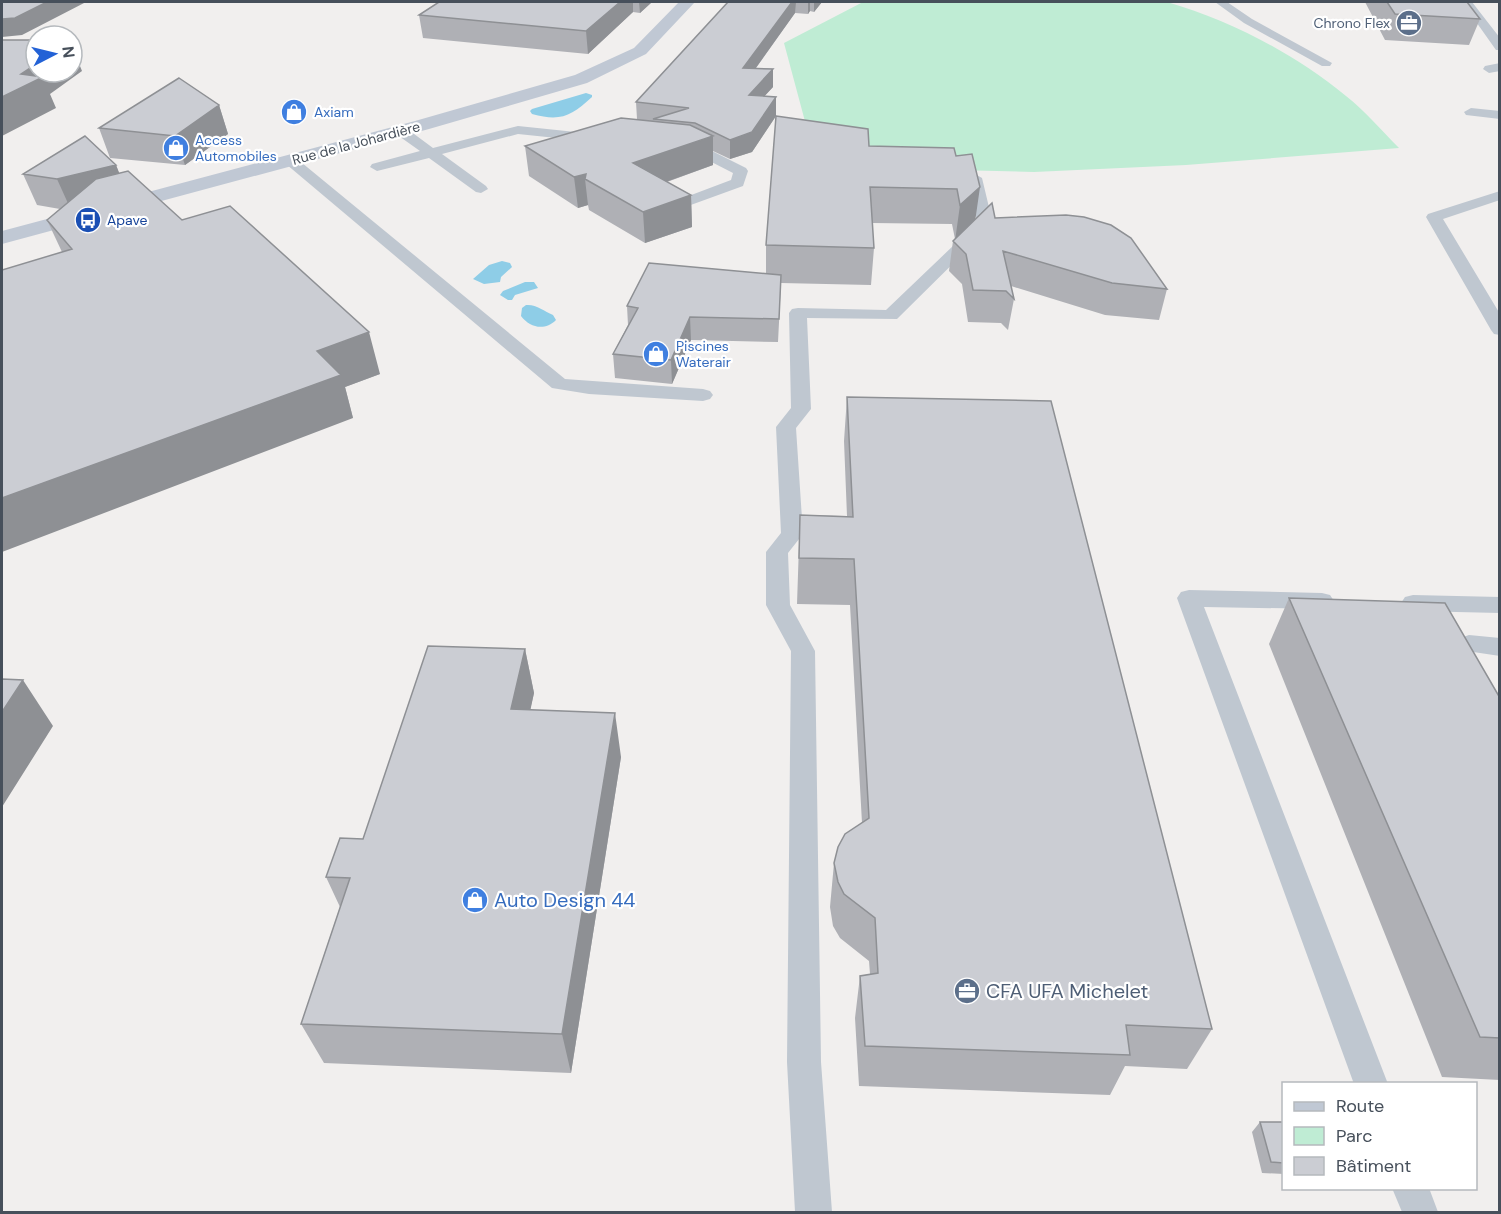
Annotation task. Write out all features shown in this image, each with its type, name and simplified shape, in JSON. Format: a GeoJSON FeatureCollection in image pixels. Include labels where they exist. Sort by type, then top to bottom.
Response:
{"type":"FeatureCollection","features":[{"type":"Feature","properties":{"kind":"street","name":"Rue de la Johardière"},"geometry":{"type":"LineString","coordinates":[[2,238],[401,131],[581,79],[640,51],[687,2]]}},
{"type":"Feature","properties":{"kind":"lane"},"geometry":{"type":"LineString","coordinates":[[1220,2],[1248,21],[1326,63]]}},
{"type":"Feature","properties":{"kind":"lane"},"geometry":{"type":"LineString","coordinates":[[1467,2],[1500,47]]}},
{"type":"Feature","properties":{"kind":"lane"},"geometry":{"type":"LineString","coordinates":[[1471,112],[1500,115]]}},
{"type":"Feature","properties":{"kind":"lane"},"geometry":{"type":"LineString","coordinates":[[378,167],[518,130],[612,140]]}},
{"type":"Feature","properties":{"kind":"lane"},"geometry":{"type":"LineString","coordinates":[[401,131],[481,189]]}},
{"type":"Feature","properties":{"kind":"lane"},"geometry":{"type":"LineString","coordinates":[[672,146],[695,148],[741,171],[738,183],[683,203]]}},
{"type":"Feature","properties":{"kind":"lane"},"geometry":{"type":"LineString","coordinates":[[291,161],[559,384],[704,395]]}},
{"type":"Feature","properties":{"kind":"lane"},"geometry":{"type":"LineString","coordinates":[[813,1212],[804,1062],[804,651],[778,605],[777,573],[777,552],[792,534],[786,427],[801,409],[798,313],[891,315],[985,224],[975,178]]}},
{"type":"Feature","properties":{"kind":"lane"},"geometry":{"type":"LineString","coordinates":[[1500,195],[1434,217],[1500,330]]}},
{"type":"Feature","properties":{"kind":"lane"},"geometry":{"type":"LineString","coordinates":[[1348,601],[1189,598],[1371,1082]]}},
{"type":"Feature","properties":{"kind":"lane"},"geometry":{"type":"LineString","coordinates":[[1384,602],[1500,605]]}},
{"type":"Feature","properties":{"kind":"lane"},"geometry":{"type":"LineString","coordinates":[[1469,644],[1500,647]]}},
{"type":"Feature","properties":{"kind":"lane"},"geometry":{"type":"LineString","coordinates":[[1411,1190],[1420,1212]]}},
{"type":"Feature","properties":{"kind":"green space"},"geometry":{"type":"Polygon","coordinates":[[[863,2],[1167,2],[1215,19],[1283,52],[1326,80],[1353,102],[1399,148],[1186,165],[1034,172],[954,170],[810,140],[784,43],[863,2]]]}},
{"type":"Feature","properties":{"kind":"water"},"geometry":{"type":"Polygon","coordinates":[[[586,93],[592,97],[565,116],[542,116],[532,114],[530,111],[532,109],[586,93]]]}},
{"type":"Feature","properties":{"kind":"water"},"geometry":{"type":"Polygon","coordinates":[[[502,261],[510,263],[512,267],[501,277],[500,282],[484,284],[473,279],[489,265],[502,261]]]}},
{"type":"Feature","properties":{"kind":"water"},"geometry":{"type":"Polygon","coordinates":[[[525,282],[534,282],[538,288],[515,295],[512,300],[500,295],[503,291],[525,282]]]}},
{"type":"Feature","properties":{"kind":"water"},"geometry":{"type":"Polygon","coordinates":[[[526,305],[540,308],[553,315],[556,320],[542,327],[529,323],[521,316],[522,308],[526,305]]]}},
{"type":"Feature","properties":{"kind":"building"},"geometry":{"type":"Polygon","coordinates":[[[2,2],[47,2],[15,18],[2,19],[2,2]]]}},
{"type":"Feature","properties":{"kind":"building"},"geometry":{"type":"Polygon","coordinates":[[[439,2],[620,2],[586,31],[419,15],[439,2]]]}},
{"type":"Feature","properties":{"kind":"building"},"geometry":{"type":"Polygon","coordinates":[[[728,2],[792,2],[743,68],[773,69],[749,95],[776,97],[752,132],[730,140],[695,123],[653,119],[689,108],[636,102],[728,2]]]}},
{"type":"Feature","properties":{"kind":"building"},"geometry":{"type":"Polygon","coordinates":[[[1387,2],[1467,2],[1480,19],[1395,14],[1387,2]]]}},
{"type":"Feature","properties":{"kind":"building"},"geometry":{"type":"Polygon","coordinates":[[[2,40],[24,40],[24,72],[21,74],[24,74],[24,84],[29,84],[2,97],[2,40]]]}},
{"type":"Feature","properties":{"kind":"building"},"geometry":{"type":"Polygon","coordinates":[[[179,78],[219,105],[175,136],[99,128],[179,78]]]}},
{"type":"Feature","properties":{"kind":"building"},"geometry":{"type":"Polygon","coordinates":[[[776,116],[868,129],[869,146],[954,148],[956,156],[972,154],[980,187],[960,205],[957,189],[870,187],[874,248],[766,245],[776,116]]]}},
{"type":"Feature","properties":{"kind":"building"},"geometry":{"type":"Polygon","coordinates":[[[621,118],[690,125],[713,136],[633,163],[691,195],[643,212],[585,179],[586,174],[574,177],[525,146],[621,118]]]}},
{"type":"Feature","properties":{"kind":"building"},"geometry":{"type":"Polygon","coordinates":[[[85,136],[116,165],[57,179],[23,174],[85,136]]]}},
{"type":"Feature","properties":{"kind":"building"},"geometry":{"type":"Polygon","coordinates":[[[128,171],[182,220],[230,206],[369,332],[317,351],[341,375],[2,498],[2,270],[72,249],[47,220],[96,179],[128,171]]]}},
{"type":"Feature","properties":{"kind":"building"},"geometry":{"type":"Polygon","coordinates":[[[992,203],[995,218],[1066,215],[1084,217],[1111,225],[1131,238],[1167,289],[1112,283],[1003,251],[1014,299],[1006,291],[973,290],[966,254],[953,241],[992,203]]]}},
{"type":"Feature","properties":{"kind":"building"},"geometry":{"type":"Polygon","coordinates":[[[649,263],[781,275],[779,319],[690,317],[671,360],[613,354],[638,308],[627,306],[649,263]]]}},
{"type":"Feature","properties":{"kind":"building"},"geometry":{"type":"Polygon","coordinates":[[[847,397],[1051,401],[1212,1029],[1126,1025],[1130,1055],[865,1046],[860,976],[878,973],[875,918],[844,894],[838,882],[834,863],[838,847],[845,834],[869,818],[854,559],[799,558],[800,515],[853,517],[847,397]]]}},
{"type":"Feature","properties":{"kind":"building"},"geometry":{"type":"Polygon","coordinates":[[[1289,598],[1445,603],[1500,698],[1500,1038],[1480,1037],[1289,598]]]}},
{"type":"Feature","properties":{"kind":"building","name":"Auto Design 44"},"geometry":{"type":"Polygon","coordinates":[[[428,646],[525,649],[511,709],[615,713],[562,1034],[301,1024],[350,878],[326,877],[340,838],[363,839],[428,646]]]}},
{"type":"Feature","properties":{"kind":"building"},"geometry":{"type":"Polygon","coordinates":[[[2,679],[23,680],[2,712],[2,679]]]}},
{"type":"Feature","properties":{"kind":"building"},"geometry":{"type":"Polygon","coordinates":[[[1260,1122],[1282,1122],[1282,1163],[1271,1162],[1260,1122]]]}},
{"type":"Feature","properties":{"kind":"place","name":"Chrono Flex"},"geometry":{"type":"Point","coordinates":[1409,23]}},
{"type":"Feature","properties":{"kind":"place","name":"Axiam"},"geometry":{"type":"Point","coordinates":[294,112]}},
{"type":"Feature","properties":{"kind":"place","name":"Access Automobiles"},"geometry":{"type":"Point","coordinates":[176,148]}},
{"type":"Feature","properties":{"kind":"place","name":"Apave"},"geometry":{"type":"Point","coordinates":[88,220]}},
{"type":"Feature","properties":{"kind":"place","name":"Piscines Waterair"},"geometry":{"type":"Point","coordinates":[656,354]}},
{"type":"Feature","properties":{"kind":"place","name":"Auto Design 44"},"geometry":{"type":"Point","coordinates":[475,900]}},
{"type":"Feature","properties":{"kind":"place","name":"CFA UFA Michelet"},"geometry":{"type":"Point","coordinates":[967,991]}}]}
